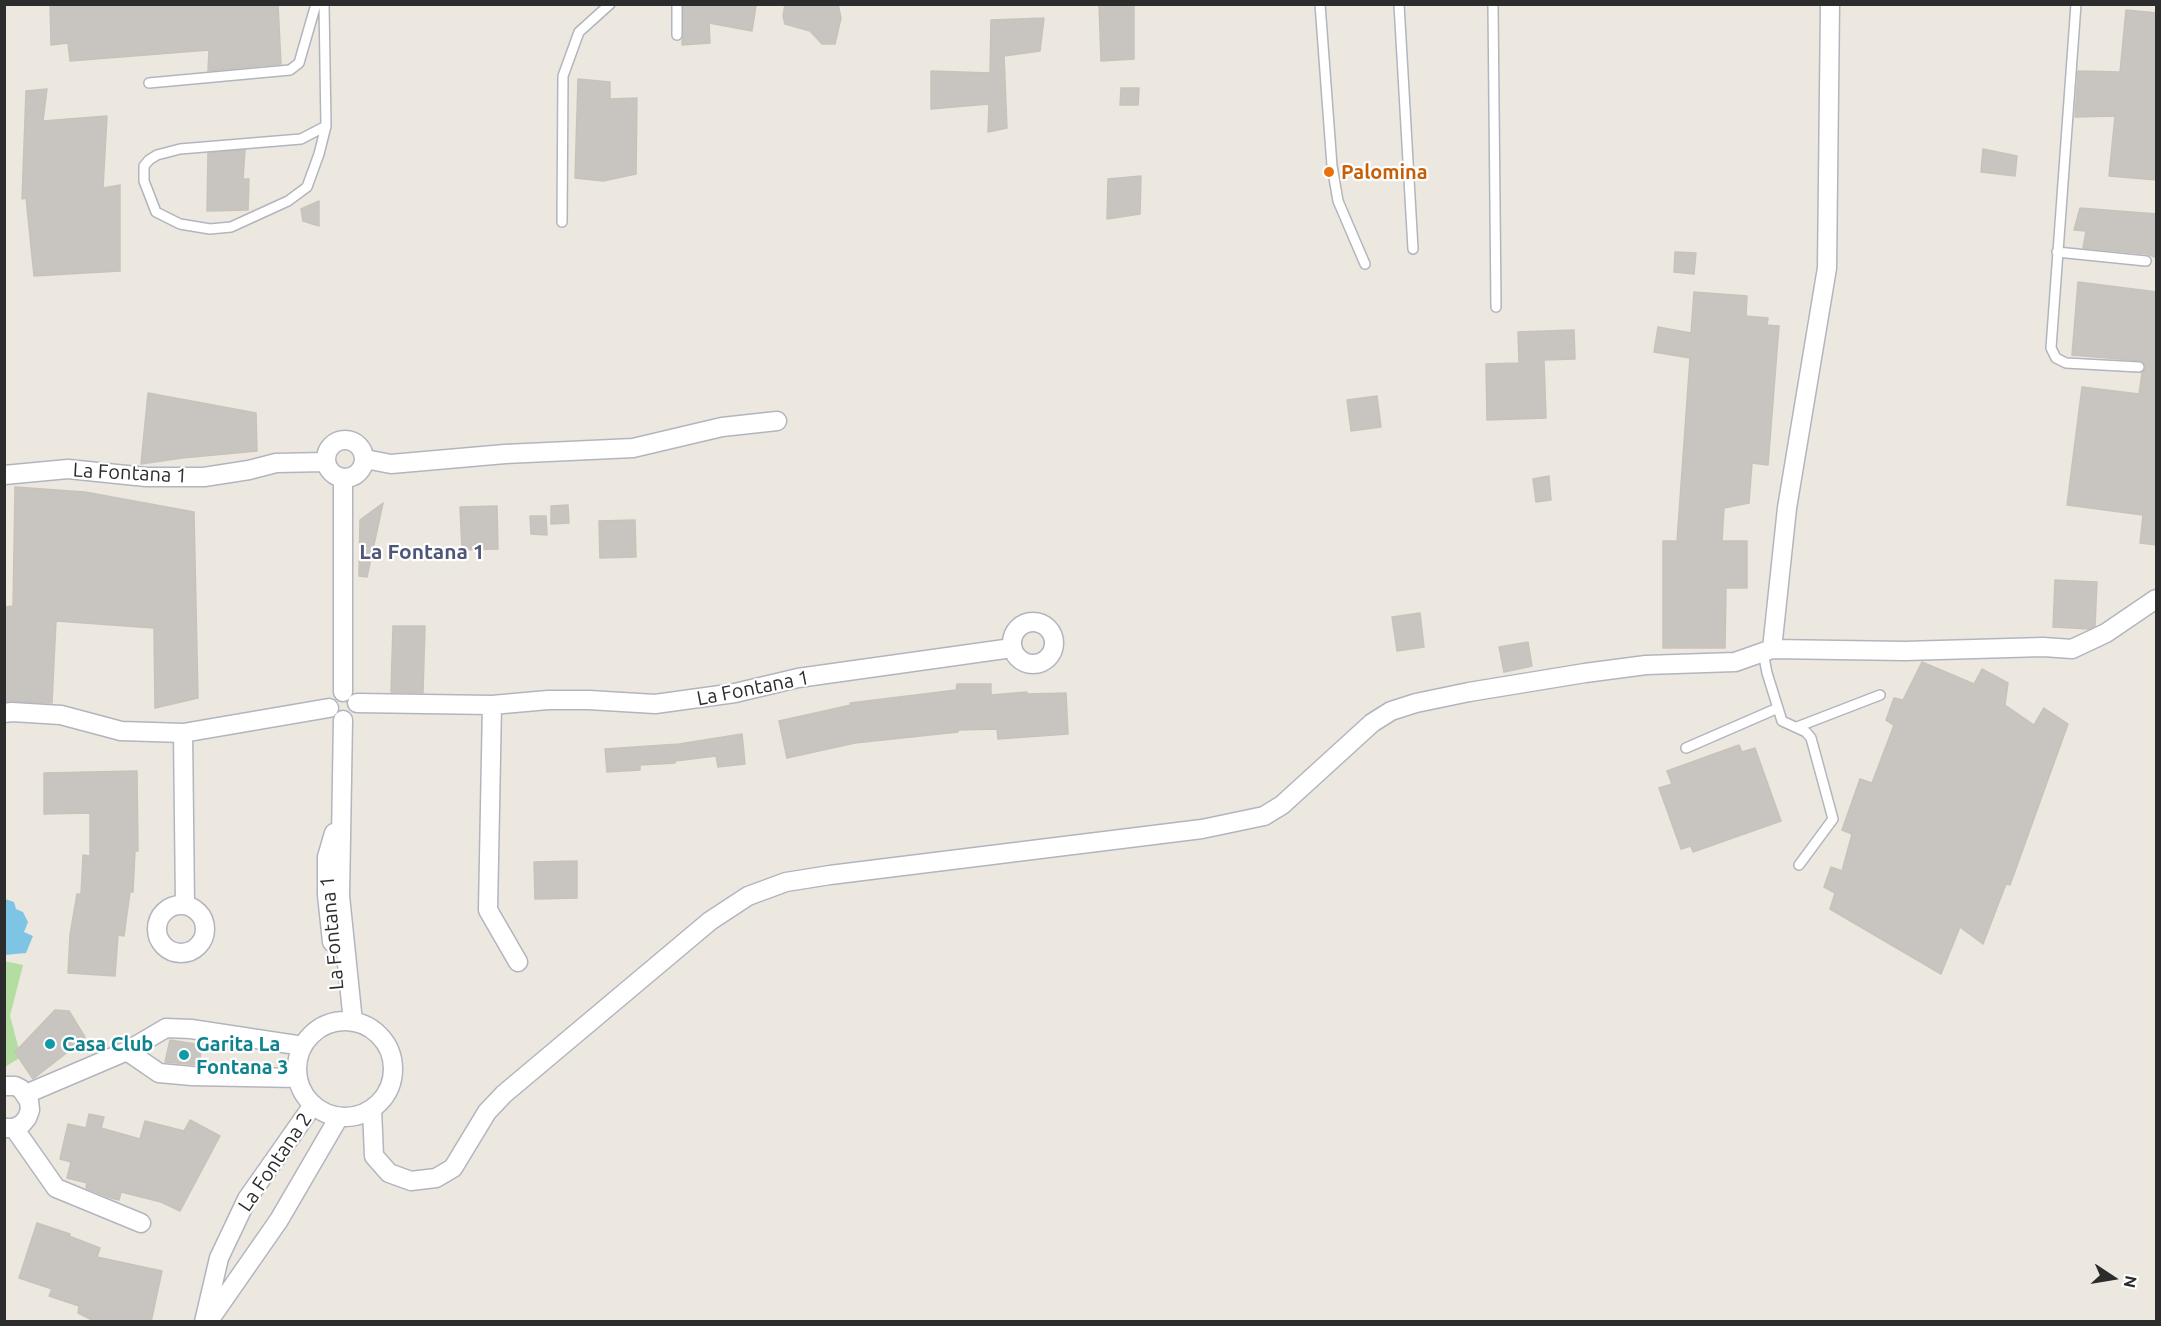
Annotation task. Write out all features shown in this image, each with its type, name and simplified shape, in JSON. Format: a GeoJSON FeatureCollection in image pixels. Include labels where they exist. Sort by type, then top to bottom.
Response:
{"type":"FeatureCollection","features":[{"type":"Feature","properties":{"kind":"street"},"geometry":{"type":"LineString","coordinates":[[1768,650],[1787,508],[1827,268],[1830,4]]}},
{"type":"Feature","properties":{"kind":"street"},"geometry":{"type":"LineString","coordinates":[[365,459],[391,464],[505,454],[633,448],[722,427],[777,421]]}},
{"type":"Feature","properties":{"kind":"street"},"geometry":{"type":"LineString","coordinates":[[343,439],[356,443],[365,459],[361,471],[350,478],[343,478],[332,473],[326,462],[326,456],[332,445],[343,439]]}},
{"type":"Feature","properties":{"kind":"street","name":"La Fontana 1"},"geometry":{"type":"LineString","coordinates":[[4,476],[68,469],[146,477],[204,477],[276,463],[326,462]]}},
{"type":"Feature","properties":{"kind":"street"},"geometry":{"type":"LineString","coordinates":[[4,713],[61,715],[121,731],[183,733],[336,714],[354,715],[350,697],[343,478]]}},
{"type":"Feature","properties":{"kind":"street"},"geometry":{"type":"LineString","coordinates":[[372,1110],[374,1156],[389,1173],[411,1181],[436,1178],[453,1168],[488,1112],[513,1087],[710,921],[748,896],[786,882],[1202,829],[1264,816],[1282,805],[1372,723],[1391,711],[1416,703],[1469,692],[1646,665],[1735,662],[1768,650],[1905,651],[2043,647],[2072,649],[2106,633],[2157,599]]}},
{"type":"Feature","properties":{"kind":"street","name":"La Fontana 1"},"geometry":{"type":"LineString","coordinates":[[350,697],[492,705],[548,700],[655,704],[735,693],[798,678],[1012,648]]}},
{"type":"Feature","properties":{"kind":"street"},"geometry":{"type":"LineString","coordinates":[[336,714],[333,696],[350,697]]}},
{"type":"Feature","properties":{"kind":"street"},"geometry":{"type":"LineString","coordinates":[[492,705],[488,910],[518,962]]}},
{"type":"Feature","properties":{"kind":"street","name":"La Fontana 1"},"geometry":{"type":"LineString","coordinates":[[336,714],[341,811],[340,896],[346,1022]]}},
{"type":"Feature","properties":{"kind":"street"},"geometry":{"type":"LineString","coordinates":[[183,733],[185,905]]}},
{"type":"Feature","properties":{"kind":"street"},"geometry":{"type":"LineString","coordinates":[[346,1022],[367,1026],[387,1046],[392,1059],[393,1073],[390,1088],[372,1110],[349,1117],[339,1117],[327,1114],[313,1105],[301,1088],[298,1078],[298,1061],[303,1046],[315,1032],[323,1027],[346,1022]]}},
{"type":"Feature","properties":{"kind":"street"},"geometry":{"type":"LineString","coordinates":[[26,1094],[128,1051],[166,1028],[191,1029],[303,1046]]}},
{"type":"Feature","properties":{"kind":"street"},"geometry":{"type":"LineString","coordinates":[[128,1051],[159,1074],[298,1078]]}},
{"type":"Feature","properties":{"kind":"street"},"geometry":{"type":"LineString","coordinates":[[4,1086],[15,1086],[26,1094],[30,1110],[27,1118],[22,1124],[9,1128],[56,1188],[141,1223]]}},
{"type":"Feature","properties":{"kind":"street","name":"La Fontana 2"},"geometry":{"type":"LineString","coordinates":[[206,1322],[219,1258],[247,1199],[313,1105]]}},
{"type":"Feature","properties":{"kind":"street","name":"La Fontana 2"},"geometry":{"type":"LineString","coordinates":[[206,1322],[279,1220],[339,1117]]}},
{"type":"Feature","properties":{"kind":"lane"},"geometry":{"type":"LineString","coordinates":[[149,83],[290,70],[299,63],[316,4]]}},
{"type":"Feature","properties":{"kind":"lane"},"geometry":{"type":"LineString","coordinates":[[324,4],[326,126],[320,154],[307,187],[288,201],[231,227],[210,229],[180,224],[156,212],[144,181],[144,166],[157,155],[180,148],[302,138],[326,126]]}},
{"type":"Feature","properties":{"kind":"lane"},"geometry":{"type":"LineString","coordinates":[[562,222],[562,76],[579,32],[610,4]]}},
{"type":"Feature","properties":{"kind":"lane"},"geometry":{"type":"LineString","coordinates":[[677,4],[677,35]]}},
{"type":"Feature","properties":{"kind":"lane"},"geometry":{"type":"LineString","coordinates":[[1320,4],[1332,166],[1338,201],[1365,264]]}},
{"type":"Feature","properties":{"kind":"lane"},"geometry":{"type":"LineString","coordinates":[[1399,4],[1413,249]]}},
{"type":"Feature","properties":{"kind":"lane"},"geometry":{"type":"LineString","coordinates":[[1493,4],[1496,307]]}},
{"type":"Feature","properties":{"kind":"lane"},"geometry":{"type":"LineString","coordinates":[[2076,4],[2051,348],[2056,358],[2066,363],[2139,367]]}},
{"type":"Feature","properties":{"kind":"lane"},"geometry":{"type":"LineString","coordinates":[[2057,252],[2146,261]]}},
{"type":"Feature","properties":{"kind":"lane"},"geometry":{"type":"LineString","coordinates":[[1768,650],[1767,673],[1782,721],[1806,732],[1811,738],[1833,819],[1799,865]]}},
{"type":"Feature","properties":{"kind":"lane"},"geometry":{"type":"LineString","coordinates":[[1797,728],[1880,695]]}},
{"type":"Feature","properties":{"kind":"lane"},"geometry":{"type":"LineString","coordinates":[[1686,748],[1778,708]]}},
{"type":"Feature","properties":{"kind":"green space"},"geometry":{"type":"Polygon","coordinates":[[[4,961],[23,965],[10,1016],[21,1057],[5,1067],[4,961]]]}},
{"type":"Feature","properties":{"kind":"water"},"geometry":{"type":"Polygon","coordinates":[[[5,899],[14,902],[16,909],[23,912],[28,922],[24,932],[33,936],[26,953],[5,955],[5,899]]]}},
{"type":"Feature","properties":{"kind":"building"},"geometry":{"type":"Polygon","coordinates":[[[50,4],[278,4],[281,64],[208,71],[209,50],[70,61],[68,43],[51,45],[50,4]]]}},
{"type":"Feature","properties":{"kind":"building"},"geometry":{"type":"Polygon","coordinates":[[[684,4],[756,6],[752,31],[709,23],[710,43],[682,45],[684,4]]]}},
{"type":"Feature","properties":{"kind":"building"},"geometry":{"type":"Polygon","coordinates":[[[785,4],[838,4],[841,18],[835,44],[822,44],[810,31],[785,24],[783,16],[785,4]]]}},
{"type":"Feature","properties":{"kind":"building"},"geometry":{"type":"Polygon","coordinates":[[[1099,4],[1134,4],[1134,59],[1101,61],[1099,4]]]}},
{"type":"Feature","properties":{"kind":"building"},"geometry":{"type":"Polygon","coordinates":[[[2126,10],[2157,13],[2157,180],[2109,176],[2115,116],[2075,117],[2078,71],[2120,72],[2126,10]]]}},
{"type":"Feature","properties":{"kind":"building"},"geometry":{"type":"Polygon","coordinates":[[[1044,18],[1040,51],[1004,56],[1007,128],[988,132],[989,104],[931,109],[931,71],[990,73],[991,20],[1044,18]]]}},
{"type":"Feature","properties":{"kind":"building"},"geometry":{"type":"Polygon","coordinates":[[[578,79],[610,82],[610,99],[637,98],[636,174],[603,181],[575,178],[578,79]]]}},
{"type":"Feature","properties":{"kind":"building"},"geometry":{"type":"Polygon","coordinates":[[[1121,88],[1139,88],[1138,105],[1120,105],[1121,88]]]}},
{"type":"Feature","properties":{"kind":"building"},"geometry":{"type":"Polygon","coordinates":[[[47,89],[43,121],[107,116],[103,188],[120,185],[120,271],[34,276],[26,198],[22,199],[26,91],[47,89]]]}},
{"type":"Feature","properties":{"kind":"building"},"geometry":{"type":"Polygon","coordinates":[[[1983,149],[2017,156],[2015,176],[1981,172],[1983,149]]]}},
{"type":"Feature","properties":{"kind":"building"},"geometry":{"type":"Polygon","coordinates":[[[245,150],[243,179],[249,179],[248,210],[207,211],[208,153],[245,150]]]}},
{"type":"Feature","properties":{"kind":"building"},"geometry":{"type":"Polygon","coordinates":[[[1141,176],[1140,214],[1107,219],[1108,179],[1141,176]]]}},
{"type":"Feature","properties":{"kind":"building"},"geometry":{"type":"Polygon","coordinates":[[[319,201],[319,226],[303,221],[301,209],[319,201]]]}},
{"type":"Feature","properties":{"kind":"building"},"geometry":{"type":"Polygon","coordinates":[[[2080,208],[2157,214],[2157,258],[2147,254],[2083,248],[2086,231],[2074,230],[2080,208]]]}},
{"type":"Feature","properties":{"kind":"building"},"geometry":{"type":"Polygon","coordinates":[[[1675,252],[1696,253],[1694,274],[1674,272],[1675,252]]]}},
{"type":"Feature","properties":{"kind":"building"},"geometry":{"type":"Polygon","coordinates":[[[2078,282],[2157,292],[2157,545],[2140,543],[2143,515],[2067,505],[2082,387],[2139,394],[2142,373],[2146,367],[2143,361],[2072,355],[2078,282]]]}},
{"type":"Feature","properties":{"kind":"building"},"geometry":{"type":"Polygon","coordinates":[[[1694,292],[1747,296],[1746,316],[1768,318],[1767,325],[1779,326],[1768,465],[1752,463],[1749,503],[1724,508],[1722,541],[1747,541],[1747,588],[1726,588],[1725,648],[1663,648],[1663,541],[1677,541],[1690,358],[1654,352],[1658,327],[1691,333],[1694,292]]]}},
{"type":"Feature","properties":{"kind":"building"},"geometry":{"type":"Polygon","coordinates":[[[1574,330],[1575,359],[1544,360],[1546,418],[1487,420],[1486,364],[1519,363],[1518,332],[1574,330]]]}},
{"type":"Feature","properties":{"kind":"building"},"geometry":{"type":"Polygon","coordinates":[[[148,393],[256,413],[257,451],[141,464],[148,393]]]}},
{"type":"Feature","properties":{"kind":"building"},"geometry":{"type":"Polygon","coordinates":[[[1377,396],[1381,427],[1351,431],[1347,400],[1377,396]]]}},
{"type":"Feature","properties":{"kind":"building"},"geometry":{"type":"Polygon","coordinates":[[[1549,476],[1551,500],[1536,502],[1533,479],[1549,476]]]}},
{"type":"Feature","properties":{"kind":"building"},"geometry":{"type":"Polygon","coordinates":[[[15,487],[85,492],[194,512],[198,698],[155,708],[154,628],[56,621],[52,703],[4,702],[4,607],[13,606],[15,487]]]}},
{"type":"Feature","properties":{"kind":"building"},"geometry":{"type":"Polygon","coordinates":[[[383,503],[367,577],[359,576],[360,520],[383,503]]]}},
{"type":"Feature","properties":{"kind":"building"},"geometry":{"type":"Polygon","coordinates":[[[568,505],[569,523],[551,524],[551,506],[568,505]]]}},
{"type":"Feature","properties":{"kind":"building"},"geometry":{"type":"Polygon","coordinates":[[[497,506],[498,549],[462,550],[460,507],[497,506]]]}},
{"type":"Feature","properties":{"kind":"building"},"geometry":{"type":"Polygon","coordinates":[[[530,516],[546,516],[547,535],[531,534],[530,516]]]}},
{"type":"Feature","properties":{"kind":"building"},"geometry":{"type":"Polygon","coordinates":[[[635,520],[636,557],[600,558],[599,521],[635,520]]]}},
{"type":"Feature","properties":{"kind":"building"},"geometry":{"type":"Polygon","coordinates":[[[2055,580],[2097,582],[2095,626],[2089,629],[2053,627],[2055,580]]]}},
{"type":"Feature","properties":{"kind":"building"},"geometry":{"type":"Polygon","coordinates":[[[1420,613],[1424,647],[1397,651],[1392,617],[1420,613]]]}},
{"type":"Feature","properties":{"kind":"building"},"geometry":{"type":"Polygon","coordinates":[[[393,626],[425,626],[423,693],[391,692],[393,626]]]}},
{"type":"Feature","properties":{"kind":"building"},"geometry":{"type":"Polygon","coordinates":[[[1528,642],[1532,666],[1504,672],[1499,647],[1528,642]]]}},
{"type":"Feature","properties":{"kind":"building"},"geometry":{"type":"Polygon","coordinates":[[[1922,662],[1974,684],[1982,669],[2008,683],[2005,705],[2034,725],[2044,708],[2068,724],[2010,885],[2006,884],[1983,944],[1960,927],[1941,974],[1830,909],[1835,893],[1824,887],[1831,867],[1842,871],[1852,834],[1842,830],[1860,779],[1872,783],[1894,725],[1886,720],[1894,698],[1903,700],[1922,662]]]}},
{"type":"Feature","properties":{"kind":"building"},"geometry":{"type":"Polygon","coordinates":[[[957,684],[991,684],[991,695],[1027,692],[1027,694],[1066,693],[1068,734],[998,739],[997,729],[958,730],[958,732],[855,743],[787,758],[779,721],[851,705],[850,703],[956,690],[957,684]]]}},
{"type":"Feature","properties":{"kind":"building"},"geometry":{"type":"Polygon","coordinates":[[[742,734],[745,764],[718,767],[716,756],[675,761],[675,763],[640,765],[640,770],[607,772],[605,749],[679,744],[742,734]]]}},
{"type":"Feature","properties":{"kind":"building"},"geometry":{"type":"Polygon","coordinates":[[[1739,745],[1742,752],[1755,748],[1781,821],[1693,852],[1691,846],[1681,849],[1659,788],[1672,784],[1667,771],[1739,745]]]}},
{"type":"Feature","properties":{"kind":"building"},"geometry":{"type":"Polygon","coordinates":[[[137,771],[138,851],[135,851],[133,892],[130,892],[124,936],[118,935],[115,976],[68,973],[70,935],[77,894],[81,894],[83,855],[90,856],[90,813],[44,814],[44,773],[137,771]]]}},
{"type":"Feature","properties":{"kind":"building"},"geometry":{"type":"Polygon","coordinates":[[[577,861],[577,898],[535,899],[534,862],[577,861]]]}},
{"type":"Feature","properties":{"kind":"building","name":"Casa Club"},"geometry":{"type":"Polygon","coordinates":[[[55,1010],[69,1011],[85,1037],[33,1079],[15,1052],[55,1010]]]}},
{"type":"Feature","properties":{"kind":"building","name":"Garita La Fontana 3"},"geometry":{"type":"Polygon","coordinates":[[[170,1040],[202,1045],[199,1065],[165,1062],[170,1040]]]}},
{"type":"Feature","properties":{"kind":"building"},"geometry":{"type":"Polygon","coordinates":[[[89,1114],[104,1117],[101,1128],[140,1139],[145,1121],[184,1131],[190,1120],[220,1136],[180,1211],[161,1202],[121,1192],[119,1200],[111,1198],[86,1188],[87,1183],[67,1178],[71,1162],[60,1159],[68,1124],[86,1128],[89,1114]]]}},
{"type":"Feature","properties":{"kind":"building"},"geometry":{"type":"Polygon","coordinates":[[[37,1223],[70,1234],[69,1236],[100,1248],[97,1257],[162,1271],[151,1322],[96,1322],[78,1313],[79,1306],[49,1296],[52,1289],[19,1278],[37,1223]]]}},
{"type":"Feature","properties":{"kind":"place","name":"Palomina"},"geometry":{"type":"Point","coordinates":[1329,172]}},
{"type":"Feature","properties":{"kind":"place","name":"Casa Club"},"geometry":{"type":"Point","coordinates":[50,1044]}},
{"type":"Feature","properties":{"kind":"place","name":"Garita La Fontana 3"},"geometry":{"type":"Point","coordinates":[184,1055]}},
{"type":"Feature","properties":{"kind":"district","name":"La Fontana 1"},"geometry":{"type":"Point","coordinates":[422,552]}}]}
